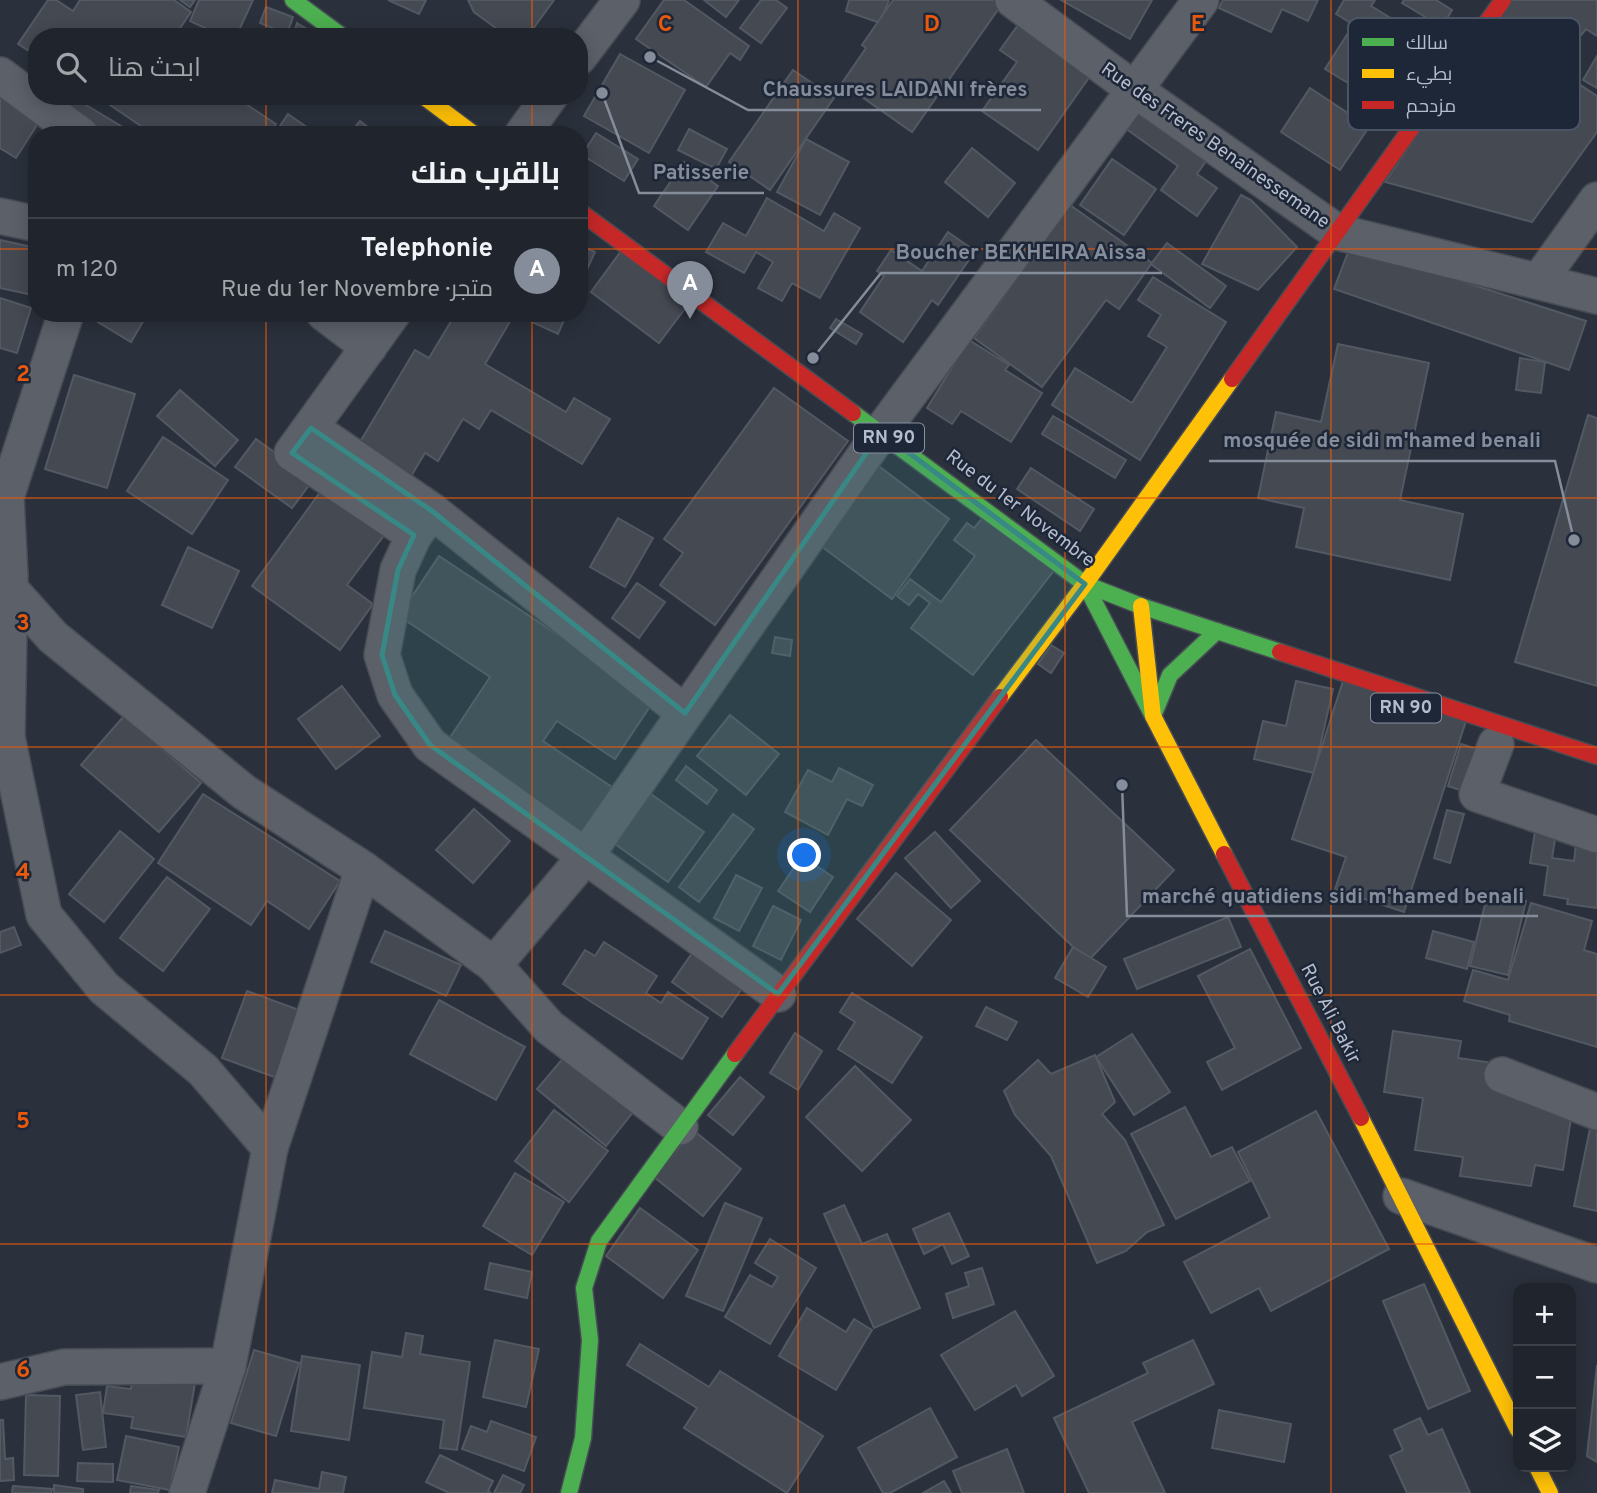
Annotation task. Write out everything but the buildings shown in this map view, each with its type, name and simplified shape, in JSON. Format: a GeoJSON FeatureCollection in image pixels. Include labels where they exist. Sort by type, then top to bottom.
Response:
{"type":"FeatureCollection","features":[{"type":"Feature","properties":{"kind":"street"},"geometry":{"type":"LineString","coordinates":[[293,0],[331,28]]}},
{"type":"Feature","properties":{"kind":"street"},"geometry":{"type":"LineString","coordinates":[[588,45],[622,0]]}},
{"type":"Feature","properties":{"kind":"street","name":"Rue des Freres Benainessemane"},"geometry":{"type":"LineString","coordinates":[[1013,0],[1135,90],[1337,232],[1597,296]]}},
{"type":"Feature","properties":{"kind":"street"},"geometry":{"type":"LineString","coordinates":[[494,965],[585,857],[881,432],[1201,0]]}},
{"type":"Feature","properties":{"kind":"street"},"geometry":{"type":"LineString","coordinates":[[1490,18],[1503,0]]}},
{"type":"Feature","properties":{"kind":"street"},"geometry":{"type":"LineString","coordinates":[[0,75],[28,96]]}},
{"type":"Feature","properties":{"kind":"street"},"geometry":{"type":"LineString","coordinates":[[40,105],[69,126]]}},
{"type":"Feature","properties":{"kind":"street"},"geometry":{"type":"LineString","coordinates":[[435,105],[463,126]]}},
{"type":"Feature","properties":{"kind":"street"},"geometry":{"type":"LineString","coordinates":[[528,126],[544,105]]}},
{"type":"Feature","properties":{"kind":"street"},"geometry":{"type":"LineString","coordinates":[[569,1493],[583,1438],[590,1340],[584,1287],[599,1241],[778,994],[1085,584],[1410,130]]}},
{"type":"Feature","properties":{"kind":"street"},"geometry":{"type":"LineString","coordinates":[[1539,281],[1597,200]]}},
{"type":"Feature","properties":{"kind":"street"},"geometry":{"type":"LineString","coordinates":[[0,216],[28,222]]}},
{"type":"Feature","properties":{"kind":"street","name":"Rue du 1er Novembre"},"geometry":{"type":"LineString","coordinates":[[588,218],[1085,584],[1217,631]]}},
{"type":"Feature","properties":{"kind":"street"},"geometry":{"type":"LineString","coordinates":[[63,322],[3,496],[10,589],[7,737],[44,915],[104,988],[203,1070],[270,1147]]}},
{"type":"Feature","properties":{"kind":"street"},"geometry":{"type":"LineString","coordinates":[[336,322],[369,347]]}},
{"type":"Feature","properties":{"kind":"street"},"geometry":{"type":"LineString","coordinates":[[387,322],[310,428],[423,523],[685,713]]}},
{"type":"Feature","properties":{"kind":"street"},"geometry":{"type":"LineString","coordinates":[[423,523],[398,569],[382,655],[395,695],[430,745],[778,994]]}},
{"type":"Feature","properties":{"kind":"street"},"geometry":{"type":"LineString","coordinates":[[1085,584],[1153,716]]}},
{"type":"Feature","properties":{"kind":"street"},"geometry":{"type":"LineString","coordinates":[[10,589],[53,637],[244,792],[363,869],[494,965],[549,1027],[680,1127]]}},
{"type":"Feature","properties":{"kind":"street","name":"Rue Ali Bakir"},"geometry":{"type":"LineString","coordinates":[[1142,606],[1145,658],[1153,716],[1401,1196],[1513,1420]]}},
{"type":"Feature","properties":{"kind":"street"},"geometry":{"type":"LineString","coordinates":[[1153,716],[1170,675],[1217,631]]}},
{"type":"Feature","properties":{"kind":"street","name":"RN 90"},"geometry":{"type":"LineString","coordinates":[[1217,631],[1437,720]]}},
{"type":"Feature","properties":{"kind":"street","name":"RN 90"},"geometry":{"type":"LineString","coordinates":[[1217,631],[1597,756]]}},
{"type":"Feature","properties":{"kind":"street"},"geometry":{"type":"LineString","coordinates":[[1493,743],[1477,794],[1597,835]]}},
{"type":"Feature","properties":{"kind":"street"},"geometry":{"type":"LineString","coordinates":[[1483,777],[1597,816]]}},
{"type":"Feature","properties":{"kind":"street"},"geometry":{"type":"LineString","coordinates":[[187,1493],[228,1366],[270,1147],[363,869]]}},
{"type":"Feature","properties":{"kind":"street"},"geometry":{"type":"LineString","coordinates":[[1503,1075],[1597,1112]]}},
{"type":"Feature","properties":{"kind":"street"},"geometry":{"type":"LineString","coordinates":[[1401,1196],[1597,1265]]}},
{"type":"Feature","properties":{"kind":"street"},"geometry":{"type":"LineString","coordinates":[[0,1382],[64,1367],[228,1366]]}},
{"type":"Feature","properties":{"kind":"street"},"geometry":{"type":"LineString","coordinates":[[1540,1472],[1550,1493]]}},
{"type":"Feature","properties":{"kind":"highlighted area"},"geometry":{"type":"Polygon","coordinates":[[[311,428],[432,511],[685,713],[881,432],[1085,584],[778,994],[430,745],[395,695],[382,655],[398,570],[414,535],[292,453],[311,428]]]}},
{"type":"Feature","properties":{"kind":"traffic: fast"},"geometry":{"type":"LineString","coordinates":[[293,0],[331,28]]}},
{"type":"Feature","properties":{"kind":"traffic: fast"},"geometry":{"type":"LineString","coordinates":[[853,413],[1085,584],[1141,606],[1280,652]]}},
{"type":"Feature","properties":{"kind":"traffic: fast"},"geometry":{"type":"LineString","coordinates":[[1085,584],[1153,716],[1170,675],[1217,631]]}},
{"type":"Feature","properties":{"kind":"traffic: fast"},"geometry":{"type":"LineString","coordinates":[[569,1493],[583,1438],[590,1340],[584,1288],[599,1241],[735,1054]]}},
{"type":"Feature","properties":{"kind":"traffic: slow"},"geometry":{"type":"LineString","coordinates":[[435,105],[463,126]]}},
{"type":"Feature","properties":{"kind":"traffic: slow"},"geometry":{"type":"LineString","coordinates":[[1000,697],[1232,379]]}},
{"type":"Feature","properties":{"kind":"traffic: slow"},"geometry":{"type":"LineString","coordinates":[[1141,606],[1153,716],[1224,854]]}},
{"type":"Feature","properties":{"kind":"traffic: slow"},"geometry":{"type":"LineString","coordinates":[[1361,1118],[1513,1420]]}},
{"type":"Feature","properties":{"kind":"traffic: slow"},"geometry":{"type":"LineString","coordinates":[[1540,1472],[1550,1493]]}},
{"type":"Feature","properties":{"kind":"traffic: jam"},"geometry":{"type":"LineString","coordinates":[[1490,18],[1503,0]]}},
{"type":"Feature","properties":{"kind":"traffic: jam"},"geometry":{"type":"LineString","coordinates":[[1232,379],[1410,130]]}},
{"type":"Feature","properties":{"kind":"traffic: jam"},"geometry":{"type":"LineString","coordinates":[[588,218],[853,413]]}},
{"type":"Feature","properties":{"kind":"traffic: jam"},"geometry":{"type":"LineString","coordinates":[[1280,652],[1597,756]]}},
{"type":"Feature","properties":{"kind":"traffic: jam"},"geometry":{"type":"LineString","coordinates":[[735,1054],[1000,697]]}},
{"type":"Feature","properties":{"kind":"traffic: jam"},"geometry":{"type":"LineString","coordinates":[[1224,854],[1361,1118]]}},
{"type":"Feature","properties":{"kind":"place","name":"Chaussures LAIDANI frères"},"geometry":{"type":"Point","coordinates":[650,57]}},
{"type":"Feature","properties":{"kind":"place","name":"Patisserie"},"geometry":{"type":"Point","coordinates":[602,93]}},
{"type":"Feature","properties":{"kind":"place","name":"Telephonie"},"geometry":{"type":"Point","coordinates":[690,319]}},
{"type":"Feature","properties":{"kind":"place","name":"Boucher BEKHEIRA Aissa"},"geometry":{"type":"Point","coordinates":[813,358]}},
{"type":"Feature","properties":{"kind":"place","name":"mosquée de sidi m'hamed benali"},"geometry":{"type":"Point","coordinates":[1574,540]}},
{"type":"Feature","properties":{"kind":"place","name":"marché quatidiens sidi m'hamed benali"},"geometry":{"type":"Point","coordinates":[1122,785]}}]}
